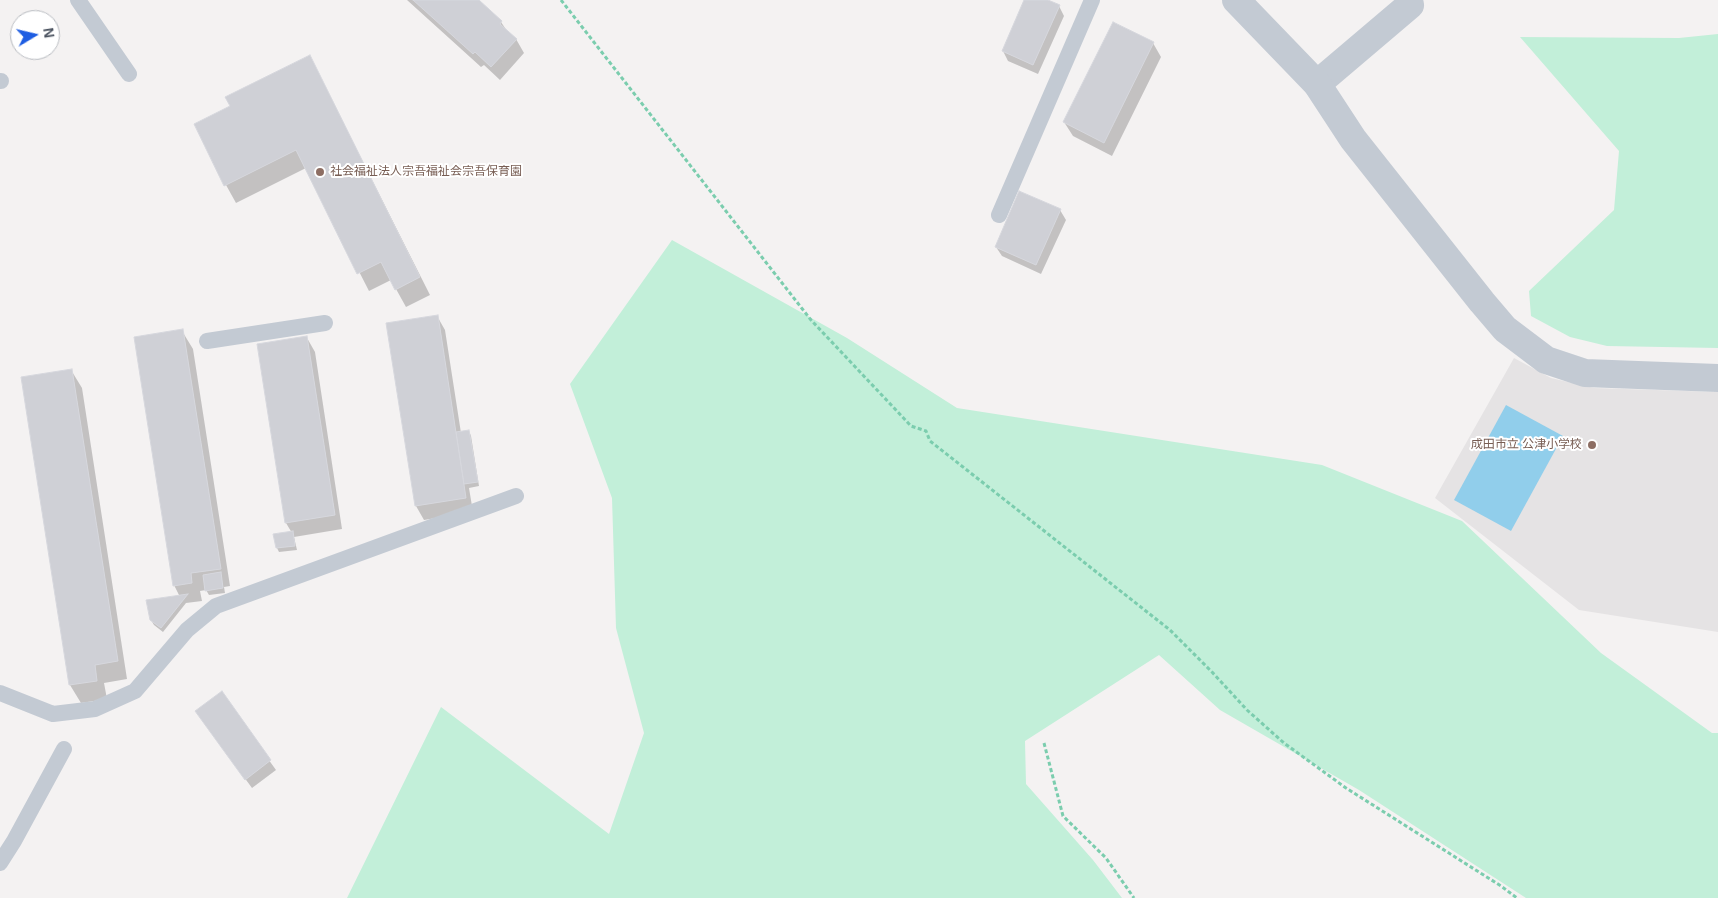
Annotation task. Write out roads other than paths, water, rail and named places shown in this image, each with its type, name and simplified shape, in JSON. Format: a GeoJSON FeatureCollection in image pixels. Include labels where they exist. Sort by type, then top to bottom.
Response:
{"type":"FeatureCollection","features":[{"type":"Feature","properties":{"kind":"street"},"geometry":{"type":"LineString","coordinates":[[1236,0],[1317,84],[1353,139],[1482,302],[1506,329],[1546,360],[1585,373],[1718,378]]}},
{"type":"Feature","properties":{"kind":"street"},"geometry":{"type":"LineString","coordinates":[[1317,84],[1410,5],[1409,0]]}},
{"type":"Feature","properties":{"kind":"lane"},"geometry":{"type":"LineString","coordinates":[[78,0],[129,74]]}},
{"type":"Feature","properties":{"kind":"lane"},"geometry":{"type":"LineString","coordinates":[[999,215],[1092,0]]}},
{"type":"Feature","properties":{"kind":"lane"},"geometry":{"type":"LineString","coordinates":[[207,341],[325,323]]}},
{"type":"Feature","properties":{"kind":"lane"},"geometry":{"type":"LineString","coordinates":[[0,693],[54,714],[95,709],[135,691],[187,630],[216,606],[516,496]]}},
{"type":"Feature","properties":{"kind":"lane"},"geometry":{"type":"LineString","coordinates":[[0,863],[64,749]]}},
{"type":"Feature","properties":{"kind":"water"},"geometry":{"type":"Polygon","coordinates":[[[1506,405],[1563,436],[1511,531],[1454,500],[1506,405]]]}},
{"type":"Feature","properties":{"kind":"place","name":"社会福祉法人宗吾福祉会宗吾保育園"},"geometry":{"type":"Point","coordinates":[320,172]}},
{"type":"Feature","properties":{"kind":"place","name":"成田市立 公津小学校"},"geometry":{"type":"Point","coordinates":[1592,445]}}]}
